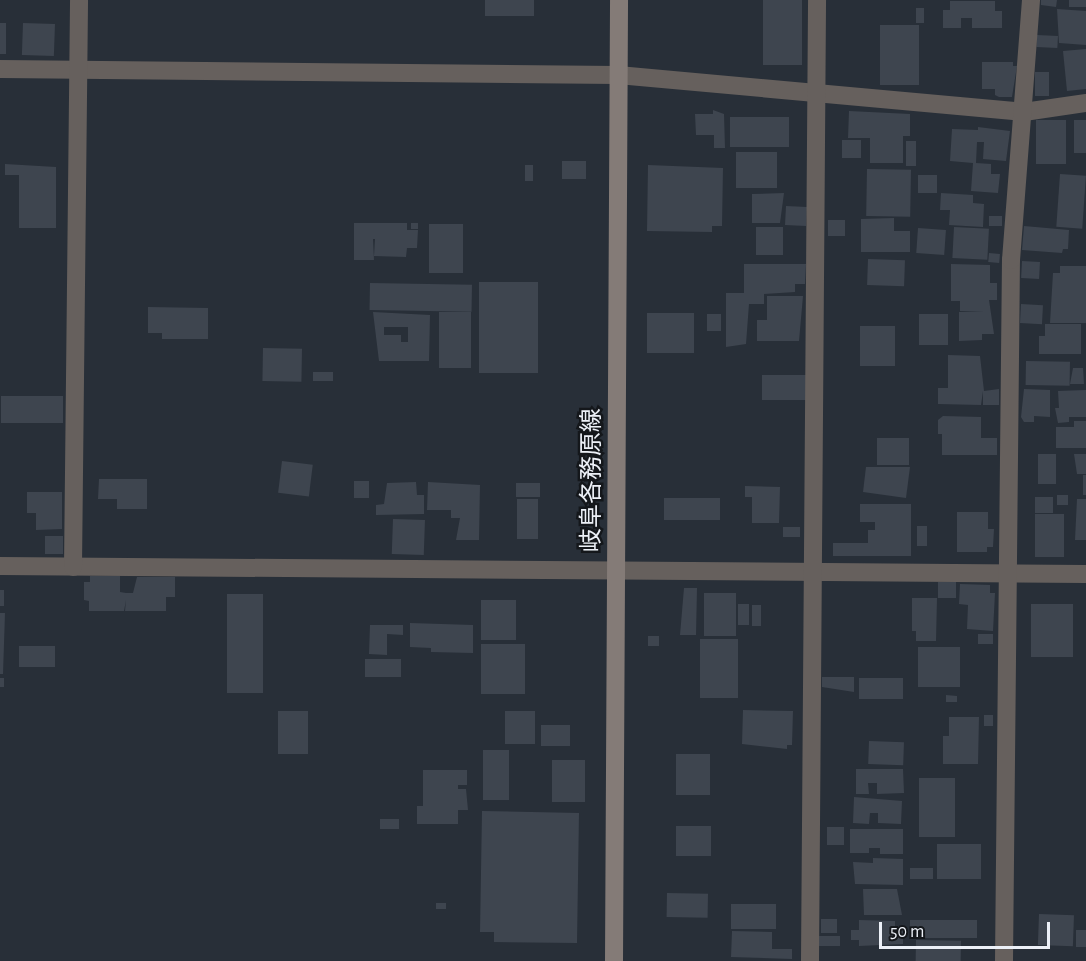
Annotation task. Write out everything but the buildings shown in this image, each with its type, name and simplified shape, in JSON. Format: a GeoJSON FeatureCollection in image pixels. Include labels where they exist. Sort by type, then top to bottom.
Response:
{"type":"FeatureCollection","features":[{"type":"Feature","properties":{"kind":"main road","name":"岐阜各務原線"},"geometry":{"type":"LineString","coordinates":[[614,961],[619,0]]}},
{"type":"Feature","properties":{"kind":"street"},"geometry":{"type":"LineString","coordinates":[[73,567],[78,0]]}},
{"type":"Feature","properties":{"kind":"street"},"geometry":{"type":"LineString","coordinates":[[810,961],[818,0]]}},
{"type":"Feature","properties":{"kind":"street"},"geometry":{"type":"LineString","coordinates":[[1004,961],[1006,574],[1011,260],[1031,0]]}},
{"type":"Feature","properties":{"kind":"street"},"geometry":{"type":"LineString","coordinates":[[0,69],[618,75],[1024,112],[1086,104]]}},
{"type":"Feature","properties":{"kind":"street"},"geometry":{"type":"LineString","coordinates":[[0,566],[1086,574]]}}]}
